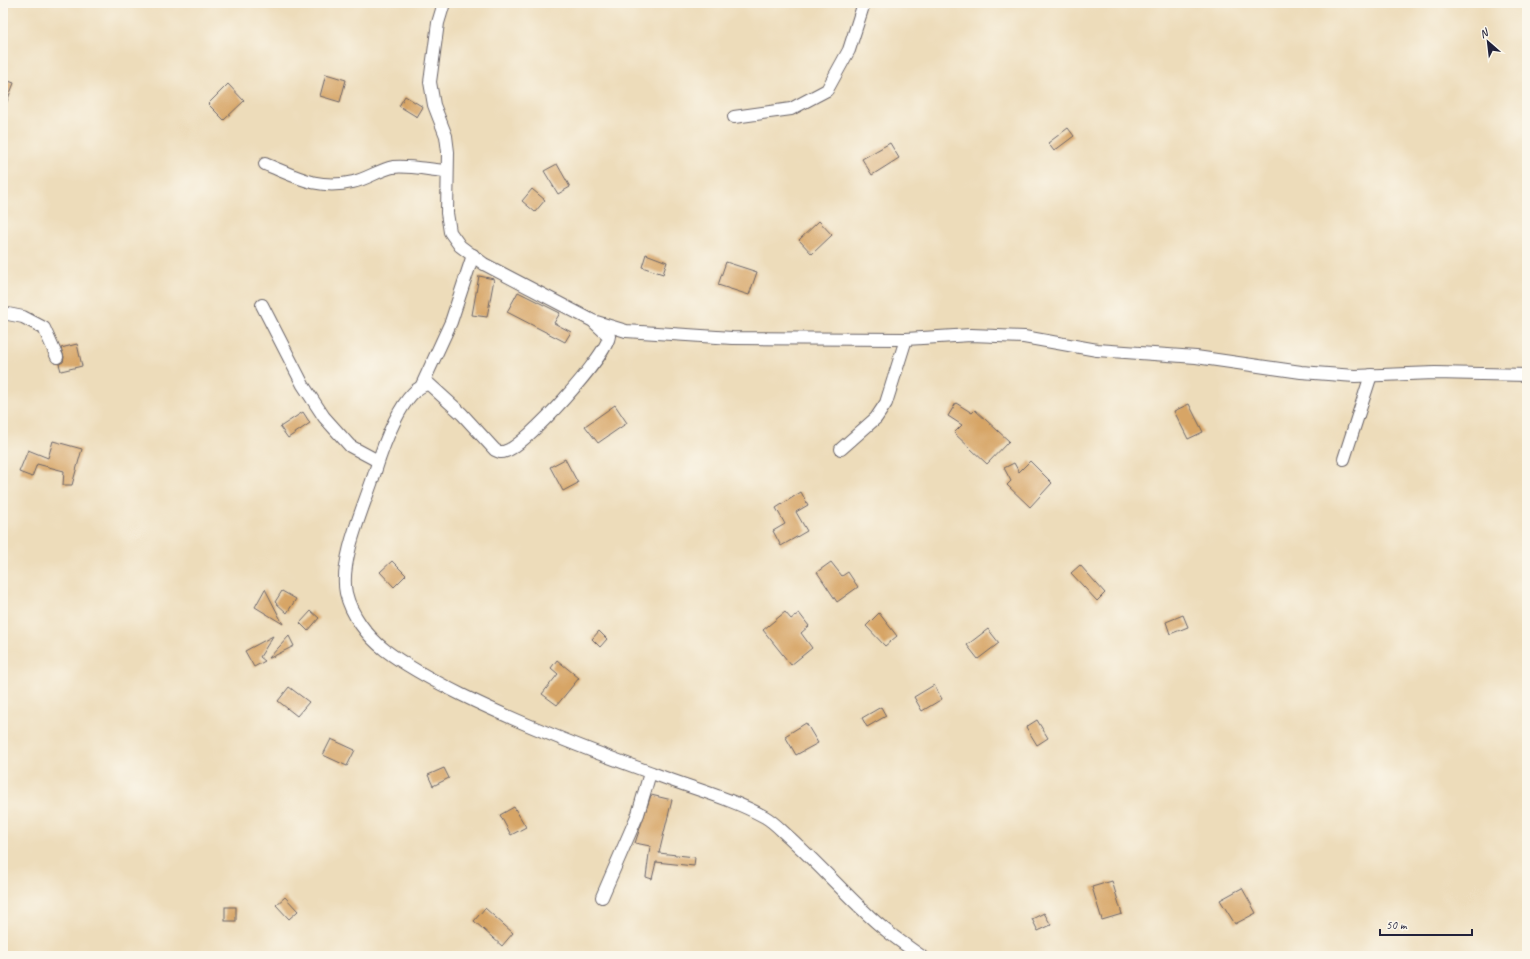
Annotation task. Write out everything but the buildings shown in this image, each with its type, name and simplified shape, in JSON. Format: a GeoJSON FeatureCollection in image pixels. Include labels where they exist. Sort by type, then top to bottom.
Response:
{"type":"FeatureCollection","features":[{"type":"Feature","properties":{"kind":"street"},"geometry":{"type":"LineString","coordinates":[[444,3],[438,23],[430,82],[434,105],[446,136],[448,152],[448,213],[450,232],[460,246],[484,264],[593,321],[626,331],[732,338],[906,339],[971,335],[1024,337],[1097,350],[1196,357],[1301,372],[1371,375],[1435,373],[1527,375]]}},
{"type":"Feature","properties":{"kind":"street"},"geometry":{"type":"LineString","coordinates":[[734,117],[791,110],[827,90],[849,50],[864,3]]}},
{"type":"Feature","properties":{"kind":"street"},"geometry":{"type":"LineString","coordinates":[[265,164],[311,183],[325,185],[354,182],[376,172],[395,167],[445,171],[447,166]]}},
{"type":"Feature","properties":{"kind":"street"},"geometry":{"type":"LineString","coordinates":[[473,255],[451,322],[422,385],[411,394],[403,406],[378,461],[354,533],[347,564],[346,593],[357,619],[370,636],[385,650],[437,682],[506,717],[650,773],[743,806],[768,819],[821,866],[863,910],[892,936],[921,956]]}},
{"type":"Feature","properties":{"kind":"street"},"geometry":{"type":"LineString","coordinates":[[262,305],[303,385],[324,417],[350,446],[378,461]]}},
{"type":"Feature","properties":{"kind":"street"},"geometry":{"type":"LineString","coordinates":[[3,313],[23,317],[44,328],[57,357]]}},
{"type":"Feature","properties":{"kind":"street"},"geometry":{"type":"LineString","coordinates":[[422,385],[429,384],[435,388],[495,450],[505,452],[532,432],[599,357],[609,342],[609,336],[593,321]]}},
{"type":"Feature","properties":{"kind":"street"},"geometry":{"type":"LineString","coordinates":[[841,449],[876,418],[886,403],[906,339]]}},
{"type":"Feature","properties":{"kind":"street"},"geometry":{"type":"LineString","coordinates":[[1344,459],[1371,375]]}},
{"type":"Feature","properties":{"kind":"street"},"geometry":{"type":"LineString","coordinates":[[602,897],[638,814],[650,773]]}}]}
